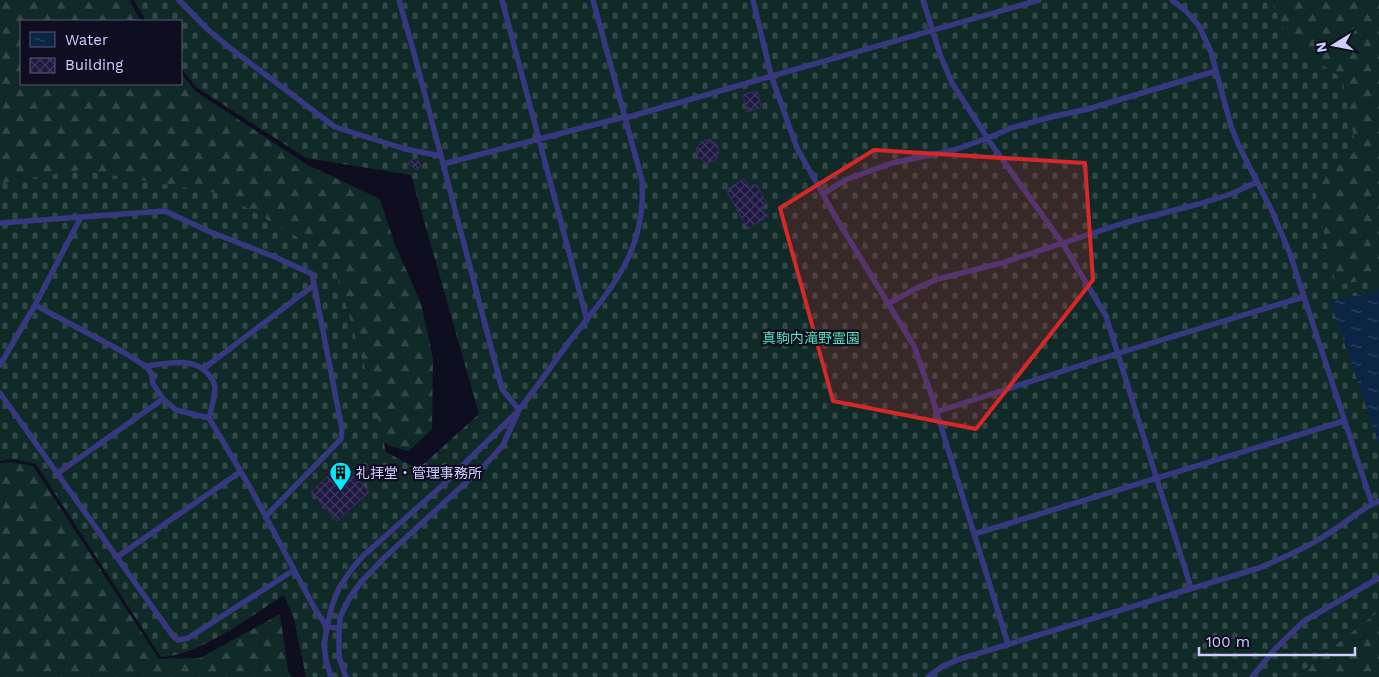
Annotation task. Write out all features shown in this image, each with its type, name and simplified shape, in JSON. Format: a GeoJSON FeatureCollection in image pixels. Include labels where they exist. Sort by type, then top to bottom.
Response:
{"type":"FeatureCollection","features":[{"type":"Feature","properties":{"kind":"lane"},"geometry":{"type":"LineString","coordinates":[[179,0],[207,29],[230,48],[335,127],[405,149],[441,156]]}},
{"type":"Feature","properties":{"kind":"lane"},"geometry":{"type":"LineString","coordinates":[[399,0],[444,164],[502,389],[519,410]]}},
{"type":"Feature","properties":{"kind":"lane"},"geometry":{"type":"LineString","coordinates":[[502,0],[587,320]]}},
{"type":"Feature","properties":{"kind":"lane"},"geometry":{"type":"LineString","coordinates":[[331,677],[324,646],[327,627],[339,588],[350,570],[451,477],[519,410],[608,294],[625,266],[639,232],[644,198],[642,180],[593,0]]}},
{"type":"Feature","properties":{"kind":"lane"},"geometry":{"type":"LineString","coordinates":[[753,0],[771,76],[797,148],[914,346],[1008,644]]}},
{"type":"Feature","properties":{"kind":"lane"},"geometry":{"type":"LineString","coordinates":[[923,0],[941,57],[952,82],[988,138],[1063,244],[1106,316],[1191,588]]}},
{"type":"Feature","properties":{"kind":"lane"},"geometry":{"type":"LineString","coordinates":[[444,164],[625,117],[1039,0]]}},
{"type":"Feature","properties":{"kind":"lane"},"geometry":{"type":"LineString","coordinates":[[1172,0],[1185,10],[1199,26],[1211,52],[1231,126],[1289,251],[1372,504]]}},
{"type":"Feature","properties":{"kind":"lane"},"geometry":{"type":"LineString","coordinates":[[823,194],[845,180],[892,163],[933,155],[988,138],[1011,128],[1088,109],[1216,71]]}},
{"type":"Feature","properties":{"kind":"lane"},"geometry":{"type":"LineString","coordinates":[[889,304],[938,279],[1002,263],[1063,244],[1092,232],[1199,204],[1231,194],[1257,182]]}},
{"type":"Feature","properties":{"kind":"lane"},"geometry":{"type":"LineString","coordinates":[[0,223],[166,211],[208,231],[276,257],[312,274],[342,429],[341,439],[265,517]]}},
{"type":"Feature","properties":{"kind":"lane"},"geometry":{"type":"LineString","coordinates":[[0,365],[35,305],[81,217]]}},
{"type":"Feature","properties":{"kind":"lane"},"geometry":{"type":"LineString","coordinates":[[204,368],[314,286]]}},
{"type":"Feature","properties":{"kind":"lane"},"geometry":{"type":"LineString","coordinates":[[936,412],[1303,296]]}},
{"type":"Feature","properties":{"kind":"lane"},"geometry":{"type":"LineString","coordinates":[[35,305],[146,366],[151,373],[153,384],[163,399],[176,410],[209,418]]}},
{"type":"Feature","properties":{"kind":"lane"},"geometry":{"type":"LineString","coordinates":[[146,366],[184,362],[196,364],[204,368],[211,378],[215,387],[209,418],[327,627]]}},
{"type":"Feature","properties":{"kind":"lane"},"geometry":{"type":"LineString","coordinates":[[0,393],[173,636],[178,640],[188,638],[294,570]]}},
{"type":"Feature","properties":{"kind":"lane"},"geometry":{"type":"LineString","coordinates":[[58,473],[163,399]]}},
{"type":"Feature","properties":{"kind":"lane"},"geometry":{"type":"LineString","coordinates":[[346,677],[339,657],[340,617],[361,582],[385,557],[485,465],[503,445],[519,410]]}},
{"type":"Feature","properties":{"kind":"lane"},"geometry":{"type":"LineString","coordinates":[[974,534],[1344,421]]}},
{"type":"Feature","properties":{"kind":"lane"},"geometry":{"type":"LineString","coordinates":[[117,557],[240,472]]}},
{"type":"Feature","properties":{"kind":"lane"},"geometry":{"type":"LineString","coordinates":[[928,677],[943,666],[1008,644],[1259,568],[1288,556],[1327,535],[1356,514],[1379,501]]}},
{"type":"Feature","properties":{"kind":"lane"},"geometry":{"type":"LineString","coordinates":[[1252,677],[1275,649],[1304,621],[1379,578]]}},
{"type":"Feature","properties":{"kind":"lane"},"geometry":{"type":"LineString","coordinates":[[327,627],[339,628]]}},
{"type":"Feature","properties":{"kind":"highlighted area"},"geometry":{"type":"Polygon","coordinates":[[[874,150],[1085,163],[1093,280],[976,429],[833,401],[780,208],[874,150]]]}},
{"type":"Feature","properties":{"kind":"green space"},"geometry":{"type":"Polygon","coordinates":[[[0,0],[129,0],[140,20],[20,20],[20,85],[182,85],[182,74],[195,91],[306,164],[380,199],[395,245],[421,303],[433,358],[432,429],[409,451],[390,446],[0,212],[0,0]]]}},
{"type":"Feature","properties":{"kind":"green space","name":"真駒内滝野霊園"},"geometry":{"type":"Polygon","coordinates":[[[134,0],[1271,0],[1290,44],[1342,78],[1355,142],[1313,186],[1336,285],[1379,278],[1379,611],[1295,677],[306,677],[294,619],[284,595],[224,634],[192,650],[161,657],[36,464],[13,459],[0,461],[0,183],[81,170],[222,194],[331,256],[371,388],[386,452],[418,469],[479,414],[411,175],[306,158],[196,87],[182,69],[182,20],[145,20],[134,0]]]}},
{"type":"Feature","properties":{"kind":"green space"},"geometry":{"type":"Polygon","coordinates":[[[1181,0],[1379,0],[1379,288],[1336,294],[1181,0]]]}},
{"type":"Feature","properties":{"kind":"green space"},"geometry":{"type":"Polygon","coordinates":[[[12,462],[33,466],[159,659],[200,658],[280,614],[288,671],[292,677],[0,677],[0,463],[12,462]]]}},
{"type":"Feature","properties":{"kind":"green space"},"geometry":{"type":"Polygon","coordinates":[[[1379,588],[1379,677],[1267,677],[1379,588]]]}},
{"type":"Feature","properties":{"kind":"water"},"geometry":{"type":"Polygon","coordinates":[[[1379,291],[1379,444],[1330,301],[1379,291]]]}},
{"type":"Feature","properties":{"kind":"building"},"geometry":{"type":"Polygon","coordinates":[[[757,91],[761,107],[747,112],[743,95],[757,91]]]}},
{"type":"Feature","properties":{"kind":"building"},"geometry":{"type":"Polygon","coordinates":[[[710,139],[717,145],[719,154],[714,161],[707,163],[698,157],[696,149],[701,142],[710,139]]]}},
{"type":"Feature","properties":{"kind":"building"},"geometry":{"type":"Polygon","coordinates":[[[414,159],[421,166],[417,170],[408,163],[414,159]]]}},
{"type":"Feature","properties":{"kind":"building"},"geometry":{"type":"Polygon","coordinates":[[[744,179],[749,187],[756,184],[767,204],[761,207],[768,216],[748,229],[726,190],[744,179]]]}},
{"type":"Feature","properties":{"kind":"building","name":"礼拝堂・管理事務所"},"geometry":{"type":"Polygon","coordinates":[[[343,463],[369,492],[337,521],[311,492],[343,463]]]}},
{"type":"Feature","properties":{"kind":"place","name":"礼拝堂・管理事務所"},"geometry":{"type":"Point","coordinates":[340,492]}}]}
